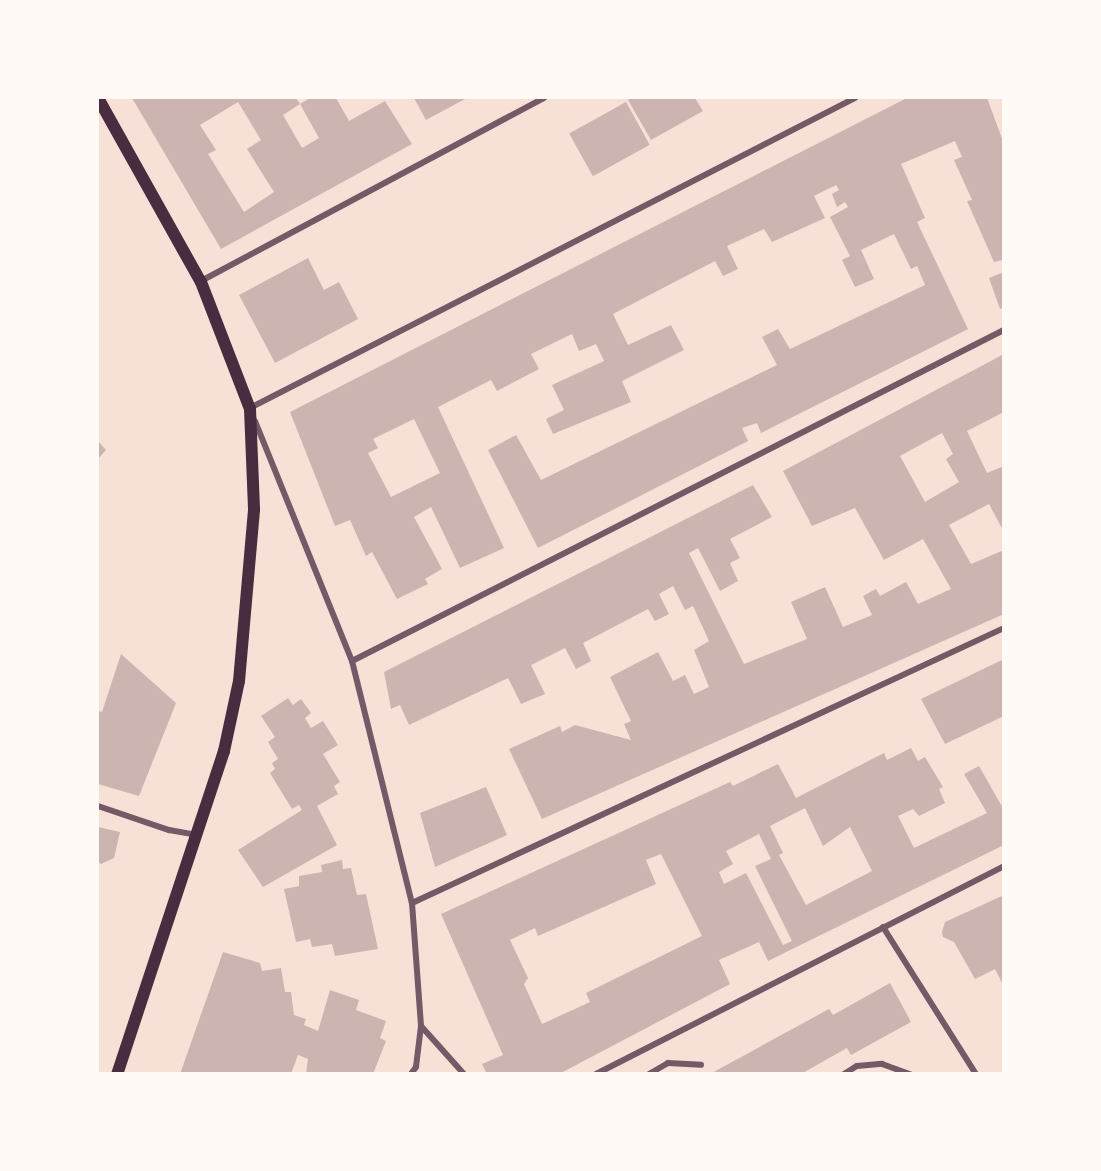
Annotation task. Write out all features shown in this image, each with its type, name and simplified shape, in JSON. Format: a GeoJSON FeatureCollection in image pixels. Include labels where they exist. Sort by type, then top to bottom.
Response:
{"type":"FeatureCollection","features":[{"type":"Feature","properties":{"kind":"main road"},"geometry":{"type":"LineString","coordinates":[[98,98],[201,282],[250,409],[254,510],[239,681],[224,751],[117,1074]]}},
{"type":"Feature","properties":{"kind":"street"},"geometry":{"type":"LineString","coordinates":[[201,282],[544,98]]}},
{"type":"Feature","properties":{"kind":"street"},"geometry":{"type":"LineString","coordinates":[[411,1074],[416,1067],[421,1026],[412,903],[352,661],[250,409],[855,98]]}},
{"type":"Feature","properties":{"kind":"street"},"geometry":{"type":"LineString","coordinates":[[352,661],[1004,330]]}},
{"type":"Feature","properties":{"kind":"street"},"geometry":{"type":"LineString","coordinates":[[412,903],[1004,628]]}},
{"type":"Feature","properties":{"kind":"street"},"geometry":{"type":"LineString","coordinates":[[98,806],[169,830],[198,835]]}},
{"type":"Feature","properties":{"kind":"street"},"geometry":{"type":"LineString","coordinates":[[596,1074],[1004,866]]}},
{"type":"Feature","properties":{"kind":"street"},"geometry":{"type":"LineString","coordinates":[[883,927],[976,1074]]}},
{"type":"Feature","properties":{"kind":"street"},"geometry":{"type":"LineString","coordinates":[[421,1026],[464,1074]]}},
{"type":"Feature","properties":{"kind":"street"},"geometry":{"type":"LineString","coordinates":[[649,1074],[668,1064],[701,1065]]}},
{"type":"Feature","properties":{"kind":"street"},"geometry":{"type":"LineString","coordinates":[[844,1074],[857,1066],[882,1064],[910,1074]]}},
{"type":"Feature","properties":{"kind":"building"},"geometry":{"type":"Polygon","coordinates":[[[132,98],[296,98],[300,104],[310,98],[336,98],[349,121],[385,101],[412,144],[221,249],[132,98]],[[238,102],[200,125],[216,150],[208,154],[244,212],[274,192],[247,149],[261,140],[238,102]],[[300,104],[283,115],[302,148],[319,138],[300,104]]]}},
{"type":"Feature","properties":{"kind":"building"},"geometry":{"type":"Polygon","coordinates":[[[414,98],[467,98],[426,120],[414,98]]]}},
{"type":"Feature","properties":{"kind":"building"},"geometry":{"type":"Polygon","coordinates":[[[632,98],[695,98],[703,111],[651,140],[628,100],[632,98]]]}},
{"type":"Feature","properties":{"kind":"building"},"geometry":{"type":"Polygon","coordinates":[[[907,98],[987,98],[1004,144],[1004,263],[1002,260],[994,262],[967,201],[972,200],[954,160],[962,157],[955,141],[901,164],[925,218],[917,222],[968,329],[761,433],[757,423],[742,428],[748,441],[538,548],[488,450],[516,435],[541,480],[777,365],[762,337],[778,329],[790,349],[925,285],[917,266],[911,269],[894,234],[861,250],[874,279],[855,287],[842,260],[850,256],[830,217],[848,207],[845,202],[837,207],[832,194],[839,190],[836,185],[814,196],[825,218],[772,242],[764,229],[727,246],[738,269],[723,276],[715,261],[613,314],[628,345],[671,325],[684,350],[622,381],[631,402],[553,434],[546,419],[564,410],[552,385],[604,361],[596,344],[579,351],[572,334],[531,354],[539,369],[497,391],[491,380],[438,407],[504,548],[460,568],[431,507],[414,517],[442,569],[425,579],[428,584],[397,599],[372,552],[366,556],[350,520],[335,526],[290,412],[907,98]],[[414,419],[373,439],[378,448],[368,453],[391,497],[440,473],[414,419]]]}},
{"type":"Feature","properties":{"kind":"building"},"geometry":{"type":"Polygon","coordinates":[[[626,102],[650,145],[593,176],[569,134],[626,102]]]}},
{"type":"Feature","properties":{"kind":"building"},"geometry":{"type":"Polygon","coordinates":[[[308,258],[324,290],[339,282],[358,319],[275,363],[239,295],[308,258]]]}},
{"type":"Feature","properties":{"kind":"building"},"geometry":{"type":"Polygon","coordinates":[[[1004,272],[1004,307],[1000,309],[989,278],[1004,272]]]}},
{"type":"Feature","properties":{"kind":"building"},"geometry":{"type":"Polygon","coordinates":[[[1004,354],[1004,412],[967,431],[987,473],[1004,466],[1004,532],[989,504],[949,525],[971,564],[1004,550],[1004,614],[542,819],[509,749],[560,726],[562,732],[575,725],[631,740],[624,724],[631,721],[610,677],[658,652],[673,681],[685,675],[694,694],[709,687],[694,650],[709,641],[693,606],[685,610],[673,586],[659,594],[669,614],[655,621],[648,609],[583,643],[591,661],[576,669],[565,648],[531,665],[545,694],[521,704],[508,678],[409,725],[400,705],[391,709],[384,672],[753,485],[772,517],[730,539],[740,558],[730,563],[738,581],[720,591],[698,548],[689,553],[744,664],[807,639],[791,602],[825,587],[843,627],[872,615],[863,596],[876,589],[880,596],[906,582],[918,604],[951,589],[923,539],[884,560],[855,508],[812,526],[783,471],[1004,354]],[[942,433],[900,456],[925,502],[959,482],[946,459],[953,454],[942,433]]]}},
{"type":"Feature","properties":{"kind":"building"},"geometry":{"type":"Polygon","coordinates":[[[98,441],[106,450],[98,459],[98,441]]]}},
{"type":"Feature","properties":{"kind":"building"},"geometry":{"type":"Polygon","coordinates":[[[121,654],[176,703],[139,796],[98,784],[98,711],[102,712],[121,654]]]}},
{"type":"Feature","properties":{"kind":"building"},"geometry":{"type":"Polygon","coordinates":[[[1004,659],[1004,716],[945,744],[921,699],[1004,659]]]}},
{"type":"Feature","properties":{"kind":"building"},"geometry":{"type":"Polygon","coordinates":[[[288,698],[293,705],[301,699],[311,713],[305,718],[311,728],[323,721],[338,745],[323,754],[340,782],[334,786],[338,794],[317,806],[337,845],[263,887],[238,850],[302,810],[299,805],[292,809],[270,773],[275,769],[272,763],[278,759],[268,742],[275,737],[261,716],[288,698]]]}},
{"type":"Feature","properties":{"kind":"building"},"geometry":{"type":"Polygon","coordinates":[[[911,748],[918,761],[925,757],[943,787],[939,789],[945,803],[919,816],[913,809],[898,816],[914,848],[987,813],[964,774],[979,766],[1004,810],[1004,845],[768,961],[759,942],[719,960],[730,984],[559,1074],[487,1074],[482,1064],[503,1055],[441,914],[730,782],[733,786],[778,764],[796,798],[884,753],[887,760],[911,748]],[[805,808],[770,826],[783,853],[779,855],[806,905],[872,871],[850,827],[823,846],[805,808]],[[759,834],[726,851],[733,864],[719,872],[724,884],[746,873],[783,945],[792,941],[755,866],[771,859],[759,834]],[[661,854],[646,860],[656,884],[538,936],[535,928],[510,940],[528,978],[524,984],[542,1024],[590,1002],[586,993],[702,936],[661,854]]]}},
{"type":"Feature","properties":{"kind":"building"},"geometry":{"type":"Polygon","coordinates":[[[486,787],[507,835],[435,867],[420,813],[486,787]]]}},
{"type":"Feature","properties":{"kind":"building"},"geometry":{"type":"Polygon","coordinates":[[[98,827],[120,832],[114,858],[101,864],[98,862],[98,827]]]}},
{"type":"Feature","properties":{"kind":"building"},"geometry":{"type":"Polygon","coordinates":[[[342,860],[343,869],[351,868],[357,895],[366,894],[378,949],[335,956],[332,944],[312,947],[310,939],[296,942],[284,889],[299,886],[299,876],[322,872],[321,865],[342,860]]]}},
{"type":"Feature","properties":{"kind":"building"},"geometry":{"type":"Polygon","coordinates":[[[1004,895],[1004,987],[995,969],[975,979],[954,942],[943,937],[942,932],[945,922],[1004,895]]]}},
{"type":"Feature","properties":{"kind":"building"},"geometry":{"type":"Polygon","coordinates":[[[223,952],[260,963],[262,971],[281,968],[285,992],[291,992],[294,1015],[306,1019],[304,1025],[318,1031],[330,990],[359,1000],[356,1010],[386,1021],[380,1038],[386,1041],[373,1074],[306,1074],[308,1059],[298,1055],[291,1074],[180,1074],[223,952]]]}},
{"type":"Feature","properties":{"kind":"building"},"geometry":{"type":"Polygon","coordinates":[[[890,983],[911,1022],[851,1055],[847,1048],[801,1074],[710,1074],[829,1009],[833,1015],[890,983]]]}}]}
